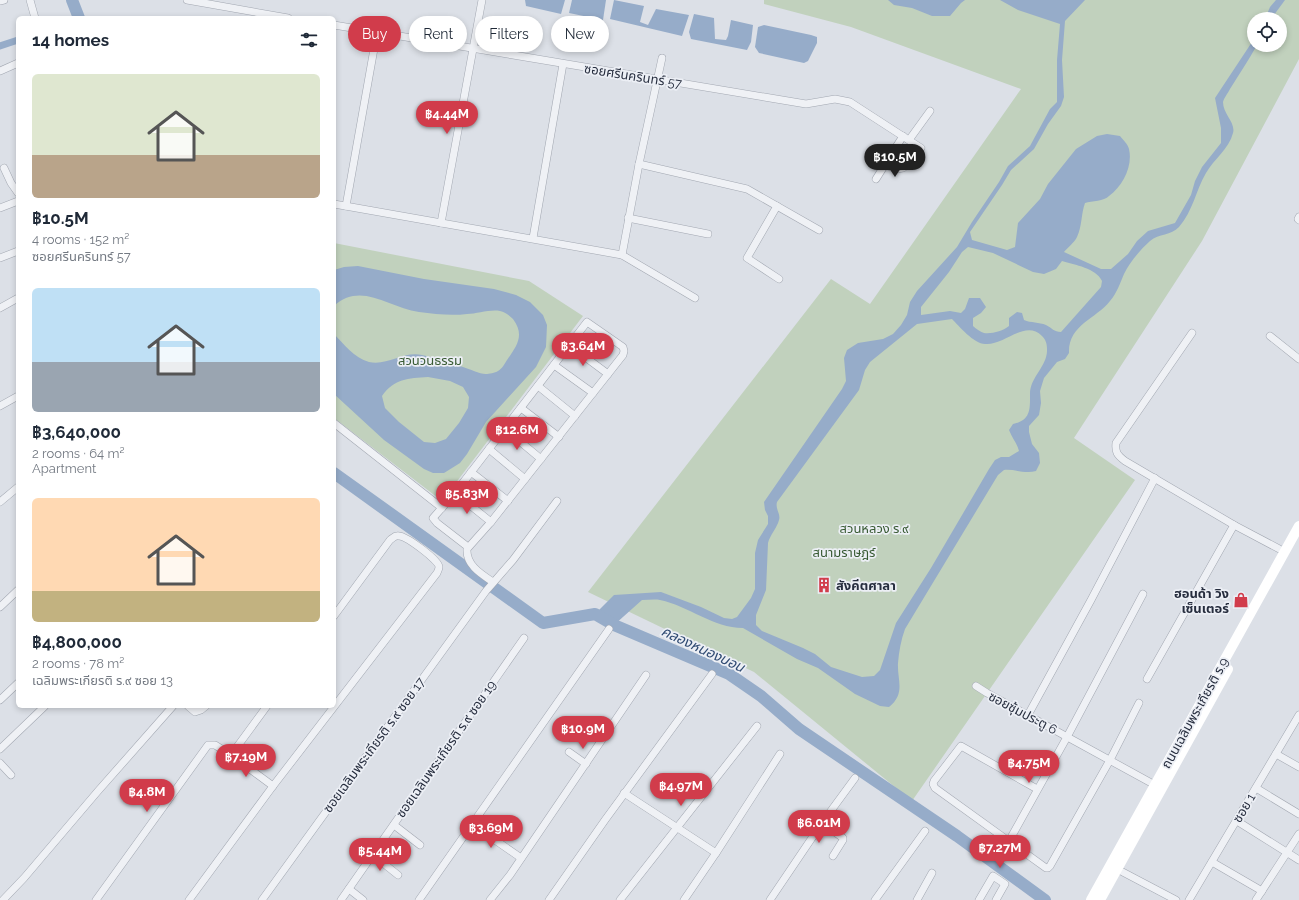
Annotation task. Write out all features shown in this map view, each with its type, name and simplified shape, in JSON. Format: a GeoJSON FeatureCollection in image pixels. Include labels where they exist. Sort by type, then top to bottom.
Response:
{"type":"FeatureCollection","features":[{"type":"Feature","properties":{"kind":"main road","name":"ถนนเฉลิมพระเกียรติ ร.9"},"geometry":{"type":"LineString","coordinates":[[1092,900],[1299,526]]}},
{"type":"Feature","properties":{"kind":"main road","name":"ถนนเฉลิมพระเกียรติ ร.9"},"geometry":{"type":"LineString","coordinates":[[1100,900],[1299,539]]}},
{"type":"Feature","properties":{"kind":"street"},"geometry":{"type":"LineString","coordinates":[[0,1],[4,0]]}},
{"type":"Feature","properties":{"kind":"street"},"geometry":{"type":"LineString","coordinates":[[30,0],[34,16]]}},
{"type":"Feature","properties":{"kind":"street"},"geometry":{"type":"LineString","coordinates":[[187,0],[276,16]]}},
{"type":"Feature","properties":{"kind":"street"},"geometry":{"type":"LineString","coordinates":[[441,223],[482,0]]}},
{"type":"Feature","properties":{"kind":"street","name":"ซอยศรีนครินทร์ 57"},"geometry":{"type":"LineString","coordinates":[[336,25],[348,27]]}},
{"type":"Feature","properties":{"kind":"street","name":"ซอยศรีนครินทร์ 57"},"geometry":{"type":"LineString","coordinates":[[401,36],[806,104],[835,99],[850,102],[920,148]]}},
{"type":"Feature","properties":{"kind":"street"},"geometry":{"type":"LineString","coordinates":[[346,206],[373,52]]}},
{"type":"Feature","properties":{"kind":"street"},"geometry":{"type":"LineString","coordinates":[[622,255],[628,218],[662,58]]}},
{"type":"Feature","properties":{"kind":"street"},"geometry":{"type":"LineString","coordinates":[[0,71],[16,64]]}},
{"type":"Feature","properties":{"kind":"street"},"geometry":{"type":"LineString","coordinates":[[533,238],[563,64]]}},
{"type":"Feature","properties":{"kind":"street"},"geometry":{"type":"LineString","coordinates":[[876,179],[896,147],[930,111]]}},
{"type":"Feature","properties":{"kind":"street"},"geometry":{"type":"LineString","coordinates":[[885,165],[892,168],[905,165],[908,159],[896,147]]}},
{"type":"Feature","properties":{"kind":"street"},"geometry":{"type":"LineString","coordinates":[[639,164],[747,188],[819,230]]}},
{"type":"Feature","properties":{"kind":"street"},"geometry":{"type":"LineString","coordinates":[[4,168],[16,190]]}},
{"type":"Feature","properties":{"kind":"street"},"geometry":{"type":"LineString","coordinates":[[0,208],[16,202]]}},
{"type":"Feature","properties":{"kind":"street"},"geometry":{"type":"LineString","coordinates":[[336,204],[533,238],[622,255],[695,298]]}},
{"type":"Feature","properties":{"kind":"street"},"geometry":{"type":"LineString","coordinates":[[777,206],[747,258],[779,279]]}},
{"type":"Feature","properties":{"kind":"street"},"geometry":{"type":"LineString","coordinates":[[1299,217],[1299,220]]}},
{"type":"Feature","properties":{"kind":"street"},"geometry":{"type":"LineString","coordinates":[[628,218],[708,234]]}},
{"type":"Feature","properties":{"kind":"street"},"geometry":{"type":"LineString","coordinates":[[0,258],[16,252]]}},
{"type":"Feature","properties":{"kind":"street"},"geometry":{"type":"LineString","coordinates":[[0,308],[16,299]]}},
{"type":"Feature","properties":{"kind":"street"},"geometry":{"type":"LineString","coordinates":[[468,547],[437,523],[433,518],[455,493],[587,322],[623,347],[623,355],[508,501],[473,544],[468,547],[467,555],[474,568],[492,582]]}},
{"type":"Feature","properties":{"kind":"street"},"geometry":{"type":"LineString","coordinates":[[1192,332],[1116,442],[1115,450],[1118,455],[1155,478],[1234,525],[1285,552]]}},
{"type":"Feature","properties":{"kind":"street"},"geometry":{"type":"LineString","coordinates":[[1270,336],[1299,359]]}},
{"type":"Feature","properties":{"kind":"street"},"geometry":{"type":"LineString","coordinates":[[569,345],[608,374]]}},
{"type":"Feature","properties":{"kind":"street"},"geometry":{"type":"LineString","coordinates":[[554,365],[593,393]]}},
{"type":"Feature","properties":{"kind":"street"},"geometry":{"type":"LineString","coordinates":[[538,386],[575,416]]}},
{"type":"Feature","properties":{"kind":"street"},"geometry":{"type":"LineString","coordinates":[[0,406],[16,397]]}},
{"type":"Feature","properties":{"kind":"street"},"geometry":{"type":"LineString","coordinates":[[521,408],[559,436]]}},
{"type":"Feature","properties":{"kind":"street"},"geometry":{"type":"LineString","coordinates":[[336,425],[442,508]]}},
{"type":"Feature","properties":{"kind":"street"},"geometry":{"type":"LineString","coordinates":[[505,429],[541,459]]}},
{"type":"Feature","properties":{"kind":"street"},"geometry":{"type":"LineString","coordinates":[[489,449],[525,479]]}},
{"type":"Feature","properties":{"kind":"street"},"geometry":{"type":"LineString","coordinates":[[471,472],[508,501]]}},
{"type":"Feature","properties":{"kind":"street"},"geometry":{"type":"LineString","coordinates":[[1028,715],[1091,600],[1155,478]]}},
{"type":"Feature","properties":{"kind":"street"},"geometry":{"type":"LineString","coordinates":[[0,502],[16,489]]}},
{"type":"Feature","properties":{"kind":"street"},"geometry":{"type":"LineString","coordinates":[[455,493],[491,522]]}},
{"type":"Feature","properties":{"kind":"street","name":"ซอยเฉลิมพระเกียรติ ร.๙ ซอย 17"},"geometry":{"type":"LineString","coordinates":[[262,900],[492,582],[513,560],[557,501]]}},
{"type":"Feature","properties":{"kind":"street"},"geometry":{"type":"LineString","coordinates":[[1147,679],[1234,525]]}},
{"type":"Feature","properties":{"kind":"street"},"geometry":{"type":"LineString","coordinates":[[336,613],[390,540],[395,536],[403,536],[410,540],[433,558],[438,564],[439,568],[437,573],[336,704]]}},
{"type":"Feature","properties":{"kind":"street"},"geometry":{"type":"LineString","coordinates":[[0,607],[16,592]]}},
{"type":"Feature","properties":{"kind":"street"},"geometry":{"type":"LineString","coordinates":[[1009,841],[1067,737],[1143,594]]}},
{"type":"Feature","properties":{"kind":"street"},"geometry":{"type":"LineString","coordinates":[[419,900],[608,629]]}},
{"type":"Feature","properties":{"kind":"street","name":"ซอยเฉลิมพระเกียรติ ร.๙ ซอย 19"},"geometry":{"type":"LineString","coordinates":[[341,900],[524,638]]}},
{"type":"Feature","properties":{"kind":"street"},"geometry":{"type":"LineString","coordinates":[[549,900],[624,793],[712,674]]}},
{"type":"Feature","properties":{"kind":"street"},"geometry":{"type":"LineString","coordinates":[[490,900],[522,858],[646,675]]}},
{"type":"Feature","properties":{"kind":"street"},"geometry":{"type":"LineString","coordinates":[[0,700],[16,685]]}},
{"type":"Feature","properties":{"kind":"street","name":"ซอยซุ้มประตู 6"},"geometry":{"type":"LineString","coordinates":[[976,686],[986,694],[1028,715],[1155,785]]}},
{"type":"Feature","properties":{"kind":"street"},"geometry":{"type":"LineString","coordinates":[[1037,789],[961,746],[933,784],[934,788],[1046,868],[1050,866],[1110,760],[1139,703]]}},
{"type":"Feature","properties":{"kind":"street"},"geometry":{"type":"LineString","coordinates":[[0,749],[43,708]]}},
{"type":"Feature","properties":{"kind":"street"},"geometry":{"type":"LineString","coordinates":[[3,900],[24,878],[171,708]]}},
{"type":"Feature","properties":{"kind":"street"},"geometry":{"type":"LineString","coordinates":[[190,708],[195,712],[204,708]]}},
{"type":"Feature","properties":{"kind":"street"},"geometry":{"type":"LineString","coordinates":[[231,755],[266,708]]}},
{"type":"Feature","properties":{"kind":"street"},"geometry":{"type":"LineString","coordinates":[[189,900],[273,786],[333,708]]}},
{"type":"Feature","properties":{"kind":"street","name":"ซอย 1"},"geometry":{"type":"LineString","coordinates":[[1189,900],[1298,718]]}},
{"type":"Feature","properties":{"kind":"street"},"geometry":{"type":"LineString","coordinates":[[620,900],[757,726]]}},
{"type":"Feature","properties":{"kind":"street"},"geometry":{"type":"LineString","coordinates":[[96,900],[208,745],[215,745],[231,755],[273,786]]}},
{"type":"Feature","properties":{"kind":"street"},"geometry":{"type":"LineString","coordinates":[[569,752],[586,764]]}},
{"type":"Feature","properties":{"kind":"street"},"geometry":{"type":"LineString","coordinates":[[684,900],[780,754]]}},
{"type":"Feature","properties":{"kind":"street"},"geometry":{"type":"LineString","coordinates":[[1276,754],[1299,767]]}},
{"type":"Feature","properties":{"kind":"street"},"geometry":{"type":"LineString","coordinates":[[0,763],[11,775]]}},
{"type":"Feature","properties":{"kind":"street"},"geometry":{"type":"LineString","coordinates":[[770,900],[822,823],[855,778]]}},
{"type":"Feature","properties":{"kind":"street"},"geometry":{"type":"LineString","coordinates":[[1256,788],[1299,814]]}},
{"type":"Feature","properties":{"kind":"street"},"geometry":{"type":"LineString","coordinates":[[624,793],[716,853]]}},
{"type":"Feature","properties":{"kind":"street"},"geometry":{"type":"LineString","coordinates":[[1236,821],[1299,860]]}},
{"type":"Feature","properties":{"kind":"street"},"geometry":{"type":"LineString","coordinates":[[822,823],[843,838],[833,856]]}},
{"type":"Feature","properties":{"kind":"street"},"geometry":{"type":"LineString","coordinates":[[472,824],[522,858]]}},
{"type":"Feature","properties":{"kind":"street"},"geometry":{"type":"LineString","coordinates":[[394,825],[420,845]]}},
{"type":"Feature","properties":{"kind":"street"},"geometry":{"type":"LineString","coordinates":[[875,900],[925,831]]}},
{"type":"Feature","properties":{"kind":"street"},"geometry":{"type":"LineString","coordinates":[[1256,900],[1299,834]]}},
{"type":"Feature","properties":{"kind":"street"},"geometry":{"type":"LineString","coordinates":[[373,855],[398,875]]}},
{"type":"Feature","properties":{"kind":"street"},"geometry":{"type":"LineString","coordinates":[[1212,862],[1262,891]]}},
{"type":"Feature","properties":{"kind":"street"},"geometry":{"type":"LineString","coordinates":[[1117,869],[1176,900]]}},
{"type":"Feature","properties":{"kind":"street"},"geometry":{"type":"LineString","coordinates":[[917,900],[932,873]]}},
{"type":"Feature","properties":{"kind":"street"},"geometry":{"type":"LineString","coordinates":[[979,900],[994,876],[1005,884],[996,900]]}},
{"type":"Feature","properties":{"kind":"street"},"geometry":{"type":"LineString","coordinates":[[349,889],[363,900]]}},
{"type":"Feature","properties":{"kind":"green space","name":"สวนหลวง ร.๙"},"geometry":{"type":"Polygon","coordinates":[[[764,0],[1299,0],[1299,59],[1202,241],[1074,438],[1135,480],[912,801],[754,672],[588,592],[831,279],[870,304],[1021,89],[851,27],[764,4],[764,0]]]}},
{"type":"Feature","properties":{"kind":"green space","name":"สวนวนธรรม"},"geometry":{"type":"Polygon","coordinates":[[[336,243],[529,281],[583,316],[442,501],[336,420],[336,243]]]}},
{"type":"Feature","properties":{"kind":"water"},"geometry":{"type":"Polygon","coordinates":[[[525,0],[565,0],[561,14],[526,6],[525,0]]]}},
{"type":"Feature","properties":{"kind":"water"},"geometry":{"type":"Polygon","coordinates":[[[572,0],[606,0],[604,16],[584,16],[569,13],[572,0]]]}},
{"type":"Feature","properties":{"kind":"water"},"geometry":{"type":"Polygon","coordinates":[[[614,0],[644,6],[640,22],[648,25],[656,9],[689,15],[682,36],[610,19],[614,0]]]}},
{"type":"Feature","properties":{"kind":"water"},"geometry":{"type":"Polygon","coordinates":[[[888,0],[965,0],[950,16],[932,16],[912,8],[894,5],[888,0]]]}},
{"type":"Feature","properties":{"kind":"water"},"geometry":{"type":"Polygon","coordinates":[[[1000,0],[1085,0],[1065,21],[1062,60],[1064,97],[1061,106],[1048,124],[1034,149],[1011,170],[970,232],[972,240],[1007,250],[1015,247],[1018,223],[1040,199],[1048,184],[1076,149],[1097,136],[1107,134],[1120,136],[1127,144],[1130,155],[1130,162],[1126,175],[1119,187],[1107,198],[1085,203],[1077,237],[1064,252],[1101,269],[1111,269],[1128,254],[1137,241],[1148,231],[1175,223],[1191,195],[1195,181],[1202,167],[1221,143],[1221,128],[1215,98],[1247,50],[1247,52],[1253,52],[1223,102],[1225,110],[1233,126],[1231,139],[1206,173],[1184,221],[1176,230],[1154,238],[1139,252],[1126,270],[1112,298],[1104,307],[1078,329],[1073,336],[1070,343],[1069,353],[1065,359],[1057,362],[1044,378],[1040,391],[1041,403],[1039,415],[1029,426],[1032,444],[1039,453],[1040,463],[1036,471],[1028,472],[1004,470],[998,475],[905,629],[898,659],[900,686],[894,702],[889,707],[880,706],[855,694],[818,668],[797,659],[743,628],[732,627],[711,621],[671,603],[658,600],[642,600],[614,625],[595,614],[614,595],[661,592],[701,607],[724,618],[732,619],[737,617],[751,598],[755,589],[755,553],[758,540],[768,524],[768,516],[765,510],[764,502],[842,389],[846,381],[844,358],[847,350],[858,343],[883,339],[893,334],[901,325],[907,315],[910,302],[917,291],[957,247],[1008,166],[1030,146],[1050,109],[1057,102],[1057,60],[1060,24],[1018,10],[1000,0]],[[968,247],[962,252],[949,272],[921,307],[921,315],[950,311],[961,313],[965,309],[969,298],[980,298],[986,307],[981,313],[973,318],[973,326],[983,333],[994,333],[1007,328],[1009,326],[1009,318],[1017,312],[1022,313],[1024,320],[1043,324],[1055,331],[1061,332],[1101,287],[1102,281],[1095,273],[1079,266],[1062,261],[1056,269],[1044,274],[1033,272],[993,253],[968,247]],[[952,319],[917,324],[870,362],[865,370],[859,390],[777,502],[779,518],[768,543],[766,590],[756,615],[756,625],[762,631],[815,654],[831,667],[862,677],[874,676],[880,670],[896,623],[931,568],[989,469],[995,460],[1001,457],[1009,457],[1019,451],[1009,430],[1013,424],[1023,420],[1026,417],[1030,404],[1030,394],[1033,382],[1047,355],[1047,347],[1042,336],[1029,330],[1014,334],[992,344],[985,344],[976,341],[952,319]]]}},
{"type":"Feature","properties":{"kind":"water"},"geometry":{"type":"Polygon","coordinates":[[[1276,0],[1285,0],[1276,12],[1268,12],[1276,0]]]}},
{"type":"Feature","properties":{"kind":"water"},"geometry":{"type":"Polygon","coordinates":[[[694,14],[714,18],[715,39],[726,40],[731,20],[753,25],[751,42],[747,50],[691,39],[689,32],[694,14]]]}},
{"type":"Feature","properties":{"kind":"water"},"geometry":{"type":"Polygon","coordinates":[[[764,25],[817,37],[817,43],[808,61],[804,63],[759,53],[755,47],[758,27],[764,25]]]}},
{"type":"Feature","properties":{"kind":"water"},"geometry":{"type":"Polygon","coordinates":[[[358,266],[424,279],[494,289],[516,295],[530,302],[543,315],[547,325],[546,347],[536,367],[486,422],[460,463],[444,473],[433,473],[424,469],[384,440],[336,396],[336,336],[354,354],[369,362],[383,362],[415,354],[487,374],[501,369],[514,350],[519,335],[517,325],[506,313],[500,311],[455,315],[419,312],[408,310],[365,296],[354,296],[344,299],[336,305],[336,269],[358,266]],[[428,377],[414,378],[402,380],[391,386],[382,396],[385,408],[399,422],[424,442],[435,443],[446,439],[459,423],[468,408],[469,397],[463,387],[450,381],[428,377]]]}},
{"type":"Feature","properties":{"kind":"waterway","name":"คลองหนองบอน"},"geometry":{"type":"LineString","coordinates":[[72,0],[78,16]]}},
{"type":"Feature","properties":{"kind":"waterway"},"geometry":{"type":"LineString","coordinates":[[0,46],[16,41]]}},
{"type":"Feature","properties":{"kind":"waterway","name":"คลองหนองบอน"},"geometry":{"type":"LineString","coordinates":[[336,474],[543,623],[595,614],[614,625],[729,674],[761,696],[799,729],[957,836],[1045,900]]}},
{"type":"Feature","properties":{"kind":"place","name":"สังคีตศาลา"},"geometry":{"type":"Point","coordinates":[824,585]}},
{"type":"Feature","properties":{"kind":"place","name":"ฮอนด้า วิง เซ็นเตอร์"},"geometry":{"type":"Point","coordinates":[1241,600]}},
{"type":"Feature","properties":{"kind":"park label","name":"สนามราษฎร์"},"geometry":{"type":"Point","coordinates":[844,552]}}]}
